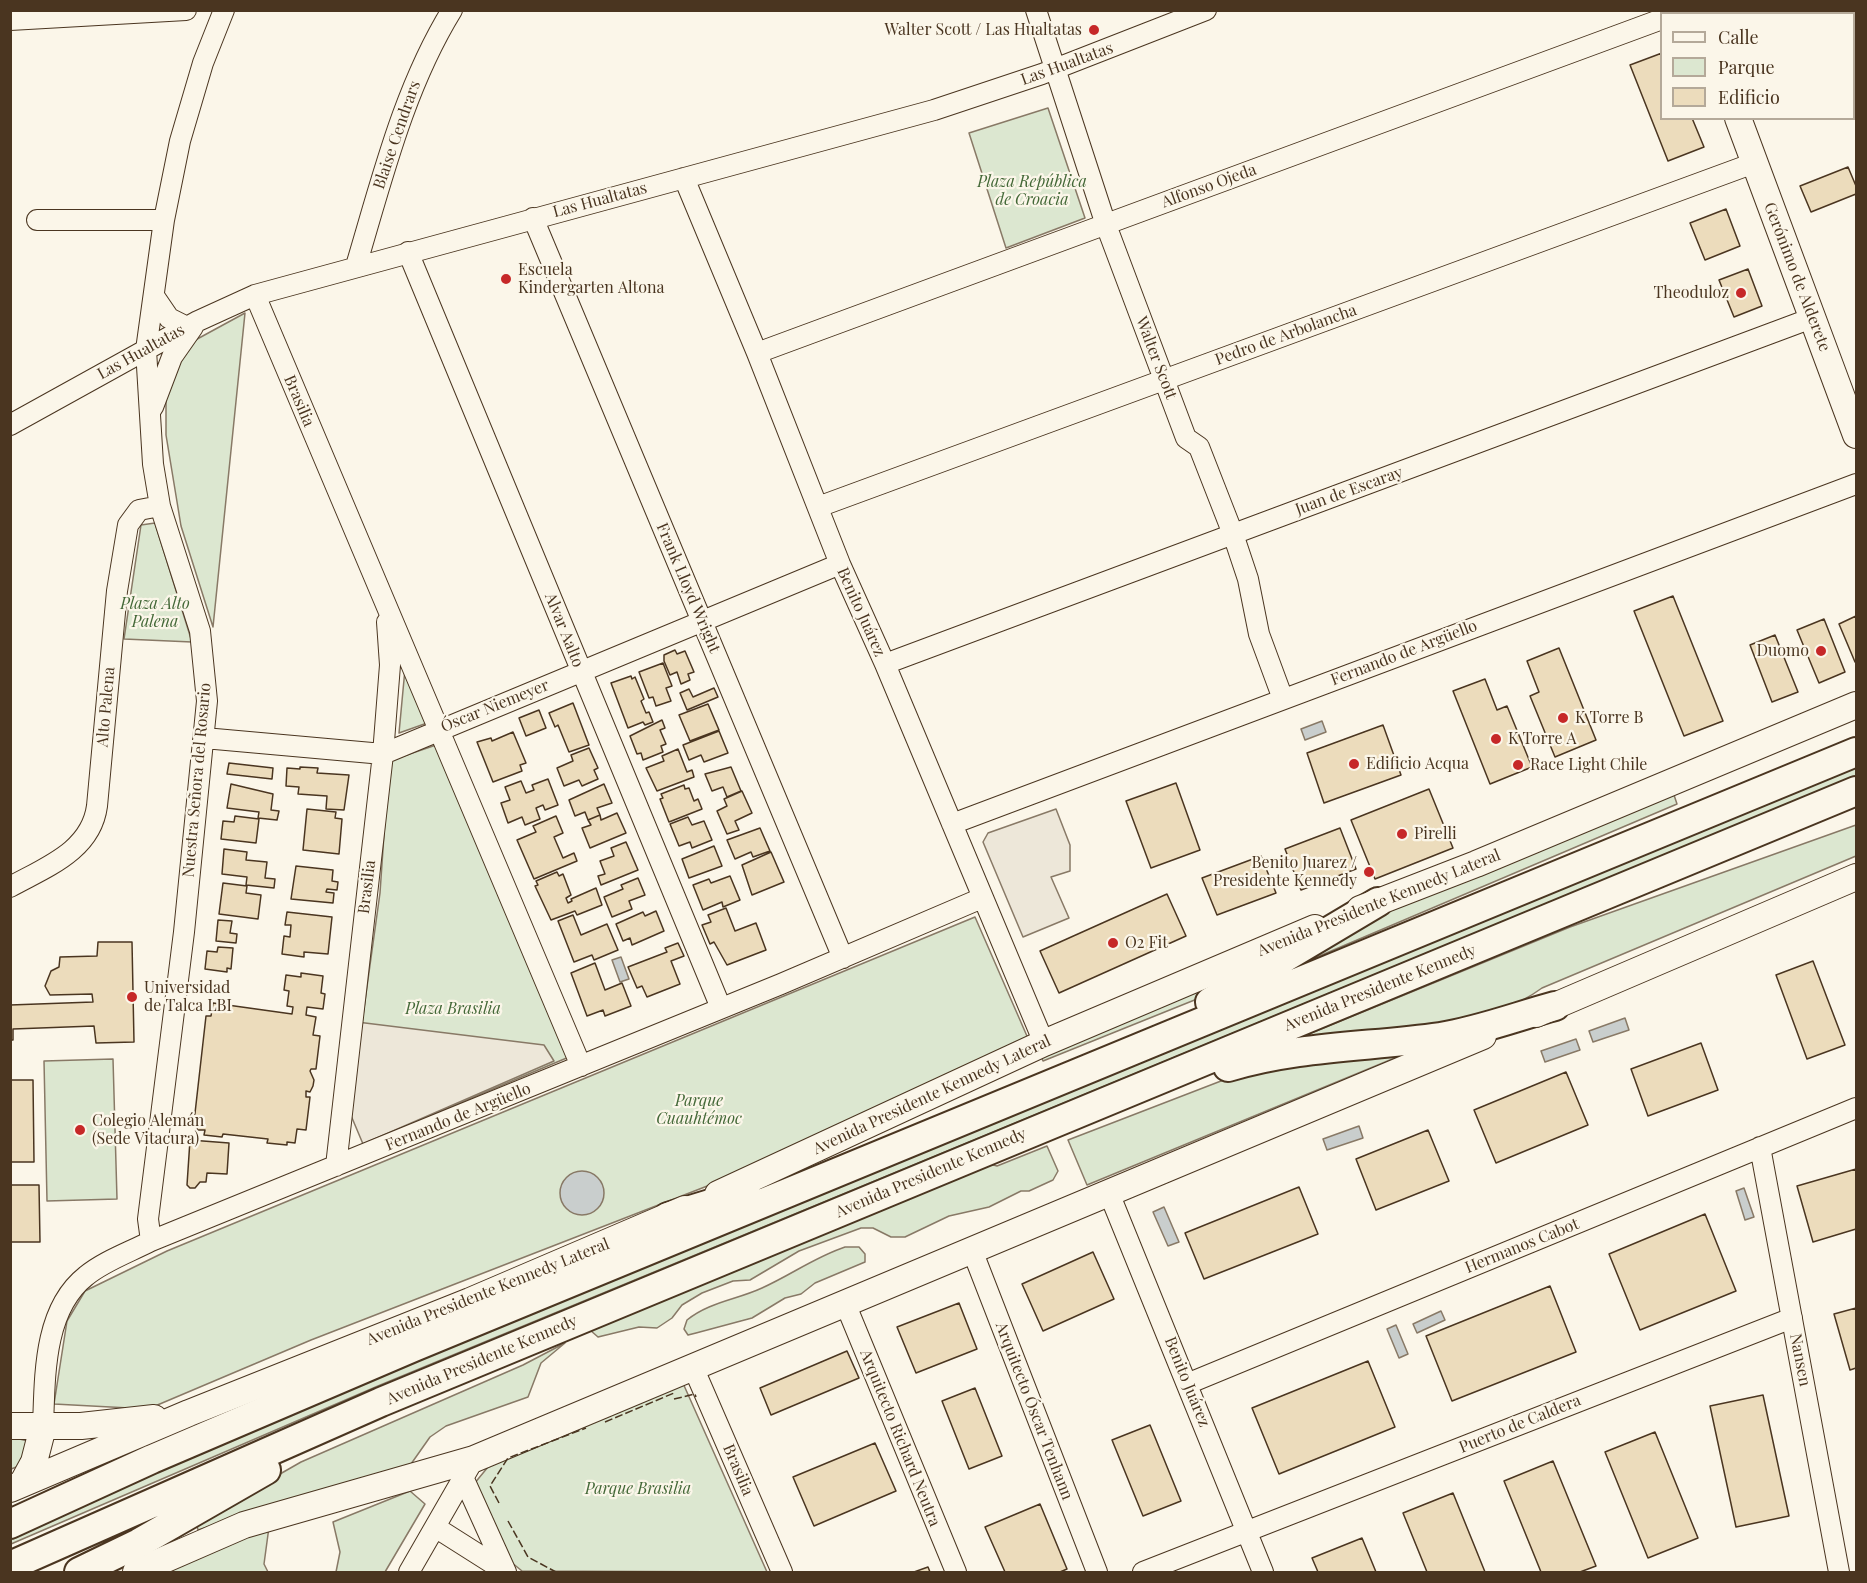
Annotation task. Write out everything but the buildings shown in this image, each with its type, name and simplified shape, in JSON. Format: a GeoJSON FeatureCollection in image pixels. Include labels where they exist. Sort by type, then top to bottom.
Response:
{"type":"FeatureCollection","features":[{"type":"Feature","properties":{"kind":"highway"},"geometry":{"type":"LineString","coordinates":[[10,1524],[339,1379],[1857,752]]}},
{"type":"Feature","properties":{"kind":"highway","name":"Avenida Presidente Kennedy"},"geometry":{"type":"LineString","coordinates":[[10,1566],[381,1402],[1857,792]]}},
{"type":"Feature","properties":{"kind":"highway"},"geometry":{"type":"LineString","coordinates":[[1097,1065],[1238,986],[1378,902]]}},
{"type":"Feature","properties":{"kind":"highway"},"geometry":{"type":"LineString","coordinates":[[1088,1108],[1259,1058],[1443,1036],[1556,1006]]}},
{"type":"Feature","properties":{"kind":"highway"},"geometry":{"type":"LineString","coordinates":[[668,1217],[920,1140]]}},
{"type":"Feature","properties":{"kind":"highway"},"geometry":{"type":"LineString","coordinates":[[79,1572],[139,1543],[381,1402]]}},
{"type":"Feature","properties":{"kind":"main road","name":"Gerónimo de Alderete"},"geometry":{"type":"LineString","coordinates":[[1739,120],[1857,435]]}},
{"type":"Feature","properties":{"kind":"main road","name":"Avenida Presidente Kennedy Lateral"},"geometry":{"type":"LineString","coordinates":[[16,1487],[189,1413],[460,1305],[668,1217],[1044,1043],[1378,902],[1476,864],[1857,705]]}},
{"type":"Feature","properties":{"kind":"main road"},"geometry":{"type":"LineString","coordinates":[[136,1572],[244,1525],[469,1468],[693,1367],[1556,1006],[1857,877]]}},
{"type":"Feature","properties":{"kind":"main road"},"geometry":{"type":"LineString","coordinates":[[10,1426],[43,1427],[121,1423],[189,1413]]}},
{"type":"Feature","properties":{"kind":"main road"},"geometry":{"type":"LineString","coordinates":[[16,1487],[33,1462],[43,1427]]}},
{"type":"Feature","properties":{"kind":"street"},"geometry":{"type":"LineString","coordinates":[[10,20],[186,10]]}},
{"type":"Feature","properties":{"kind":"street","name":"Blaise Cendrars"},"geometry":{"type":"LineString","coordinates":[[356,266],[379,189],[423,61],[452,10]]}},
{"type":"Feature","properties":{"kind":"street","name":"Walter Scott"},"geometry":{"type":"LineString","coordinates":[[1036,10],[1106,225],[1186,438],[1199,447],[1233,534],[1248,579],[1259,634],[1283,699]]}},
{"type":"Feature","properties":{"kind":"street","name":"Las Hualtatas"},"geometry":{"type":"LineString","coordinates":[[10,425],[192,324],[255,295],[934,111],[1056,69],[1206,10]]}},
{"type":"Feature","properties":{"kind":"street","name":"Nuestra Señora del Rosario"},"geometry":{"type":"LineString","coordinates":[[151,1241],[148,1219],[204,738],[207,690],[200,631],[160,506],[150,421],[146,350],[164,220],[191,102],[219,11]]}},
{"type":"Feature","properties":{"kind":"street","name":"Alfonso Ojeda"},"geometry":{"type":"LineString","coordinates":[[758,353],[1660,20]]}},
{"type":"Feature","properties":{"kind":"street","name":"Pedro de Arbolancha"},"geometry":{"type":"LineString","coordinates":[[818,507],[1754,163]]}},
{"type":"Feature","properties":{"kind":"street","name":"Benito Juárez"},"geometry":{"type":"LineString","coordinates":[[684,178],[758,353],[840,564],[885,664],[1044,1043]]}},
{"type":"Feature","properties":{"kind":"street","name":"Frank Lloyd Wright"},"geometry":{"type":"LineString","coordinates":[[533,218],[843,958]]}},
{"type":"Feature","properties":{"kind":"street"},"geometry":{"type":"LineString","coordinates":[[37,220],[164,220]]}},
{"type":"Feature","properties":{"kind":"street","name":"Alvar Aalto"},"geometry":{"type":"LineString","coordinates":[[408,252],[721,1008]]}},
{"type":"Feature","properties":{"kind":"street","name":"Brasilia"},"geometry":{"type":"LineString","coordinates":[[255,295],[581,1066]]}},
{"type":"Feature","properties":{"kind":"street"},"geometry":{"type":"LineString","coordinates":[[150,421],[162,377],[192,324],[169,318],[154,296]]}},
{"type":"Feature","properties":{"kind":"street","name":"Juan de Escaray"},"geometry":{"type":"LineString","coordinates":[[885,664],[1812,318]]}},
{"type":"Feature","properties":{"kind":"street","name":"Fernando de Argüello"},"geometry":{"type":"LineString","coordinates":[[952,824],[1857,484]]}},
{"type":"Feature","properties":{"kind":"street","name":"Alto Palena"},"geometry":{"type":"LineString","coordinates":[[10,887],[57,861],[80,844],[91,828],[97,806],[117,591],[128,525],[139,510],[160,506]]}},
{"type":"Feature","properties":{"kind":"street","name":"Óscar Niemeyer"},"geometry":{"type":"LineString","coordinates":[[204,738],[382,754],[840,564]]}},
{"type":"Feature","properties":{"kind":"street","name":"Brasilia"},"geometry":{"type":"LineString","coordinates":[[336,1167],[390,665],[386,607]]}},
{"type":"Feature","properties":{"kind":"street","name":"Fernando de Argüello"},"geometry":{"type":"LineString","coordinates":[[43,1427],[48,1352],[57,1314],[88,1274],[151,1241],[843,958],[982,898]]}},
{"type":"Feature","properties":{"kind":"street","name":"Hermanos Cabot"},"geometry":{"type":"LineString","coordinates":[[1187,1383],[1857,1108]]}},
{"type":"Feature","properties":{"kind":"street","name":"Nansen"},"geometry":{"type":"LineString","coordinates":[[1760,1148],[1839,1572]]}},
{"type":"Feature","properties":{"kind":"street","name":"Benito Juárez"},"geometry":{"type":"LineString","coordinates":[[1109,1193],[1263,1572]]}},
{"type":"Feature","properties":{"kind":"street","name":"Arquitecto Óscar Tenhann"},"geometry":{"type":"LineString","coordinates":[[972,1250],[1097,1572]]}},
{"type":"Feature","properties":{"kind":"street","name":"Arquitecto Richard Neutra"},"geometry":{"type":"LineString","coordinates":[[845,1304],[956,1572]]}},
{"type":"Feature","properties":{"kind":"street","name":"Puerto de Caldera"},"geometry":{"type":"LineString","coordinates":[[1143,1572],[1792,1318]]}},
{"type":"Feature","properties":{"kind":"street","name":"Brasilia"},"geometry":{"type":"LineString","coordinates":[[693,1367],[782,1572]]}},
{"type":"Feature","properties":{"kind":"street"},"geometry":{"type":"LineString","coordinates":[[409,1572],[469,1468]]}},
{"type":"Feature","properties":{"kind":"street"},"geometry":{"type":"LineString","coordinates":[[469,1468],[506,1572]]}},
{"type":"Feature","properties":{"kind":"street"},"geometry":{"type":"LineString","coordinates":[[435,1527],[506,1572]]}},
{"type":"Feature","properties":{"kind":"green space","name":"Plaza República de Croacia"},"geometry":{"type":"Polygon","coordinates":[[[1048,108],[1085,218],[1006,248],[969,133],[1048,108]]]}},
{"type":"Feature","properties":{"kind":"green space"},"geometry":{"type":"Polygon","coordinates":[[[245,313],[213,627],[181,526],[166,435],[166,356],[245,313]]]}},
{"type":"Feature","properties":{"kind":"green space","name":"Plaza Alto Palena"},"geometry":{"type":"Polygon","coordinates":[[[155,523],[192,642],[124,639],[141,525],[155,523]]]}},
{"type":"Feature","properties":{"kind":"green space"},"geometry":{"type":"Polygon","coordinates":[[[405,669],[430,722],[399,733],[405,669]]]}},
{"type":"Feature","properties":{"kind":"green space","name":"Plaza Brasilia"},"geometry":{"type":"Polygon","coordinates":[[[436,745],[569,1057],[393,1131],[352,1095],[380,893],[389,761],[436,745]]]}},
{"type":"Feature","properties":{"kind":"green space"},"geometry":{"type":"Polygon","coordinates":[[[1856,767],[1856,776],[378,1386],[11,1544],[10,1535],[150,1471],[1856,767]]]}},
{"type":"Feature","properties":{"kind":"green space"},"geometry":{"type":"Polygon","coordinates":[[[1674,795],[1677,804],[1303,963],[1368,920],[1674,795]]]}},
{"type":"Feature","properties":{"kind":"green space"},"geometry":{"type":"Polygon","coordinates":[[[1856,825],[1856,856],[1542,988],[1516,1004],[1485,1016],[1416,1031],[1277,1047],[1570,927],[1856,825]]]}},
{"type":"Feature","properties":{"kind":"green space","name":"Parque Cuauhtémoc"},"geometry":{"type":"Polygon","coordinates":[[[975,917],[1030,1043],[733,1176],[311,1340],[148,1409],[54,1404],[67,1321],[85,1291],[167,1251],[975,917]]]}},
{"type":"Feature","properties":{"kind":"green space"},"geometry":{"type":"Polygon","coordinates":[[[1263,966],[1202,997],[1043,1061],[1040,1054],[1263,966]]]}},
{"type":"Feature","properties":{"kind":"green space"},"geometry":{"type":"Polygon","coordinates":[[[1407,1053],[1087,1185],[1068,1140],[1221,1081],[1261,1071],[1407,1053]]]}},
{"type":"Feature","properties":{"kind":"green space","name":"Colegio Alemán (Sede Vitacura)"},"geometry":{"type":"Polygon","coordinates":[[[113,1059],[117,1199],[47,1201],[44,1061],[113,1059]]]}},
{"type":"Feature","properties":{"kind":"green space"},"geometry":{"type":"Polygon","coordinates":[[[1047,1146],[1058,1171],[1053,1180],[1029,1191],[1021,1191],[989,1207],[949,1216],[905,1237],[891,1237],[873,1228],[861,1228],[799,1251],[750,1280],[733,1281],[702,1293],[682,1305],[672,1318],[657,1328],[639,1327],[598,1337],[590,1330],[990,1164],[997,1166],[1047,1146]]]}},
{"type":"Feature","properties":{"kind":"green space"},"geometry":{"type":"Polygon","coordinates":[[[845,1247],[859,1247],[865,1254],[865,1262],[815,1283],[801,1294],[785,1298],[752,1318],[688,1335],[684,1329],[687,1320],[704,1309],[762,1288],[845,1247]]]}},
{"type":"Feature","properties":{"kind":"green space"},"geometry":{"type":"Polygon","coordinates":[[[565,1343],[541,1363],[528,1397],[446,1426],[430,1437],[411,1464],[198,1530],[196,1522],[301,1462],[523,1365],[565,1343]]]}},
{"type":"Feature","properties":{"kind":"green space","name":"Parque Brasilia"},"geometry":{"type":"Polygon","coordinates":[[[682,1381],[767,1572],[522,1571],[511,1562],[474,1484],[497,1456],[682,1381]]]}},
{"type":"Feature","properties":{"kind":"green space"},"geometry":{"type":"Polygon","coordinates":[[[11,1437],[32,1442],[22,1465],[11,1469],[11,1437]]]}},
{"type":"Feature","properties":{"kind":"green space"},"geometry":{"type":"Polygon","coordinates":[[[410,1491],[425,1504],[385,1572],[336,1572],[340,1552],[333,1522],[410,1491]]]}},
{"type":"Feature","properties":{"kind":"green space"},"geometry":{"type":"Polygon","coordinates":[[[269,1527],[264,1564],[268,1572],[165,1572],[269,1527]]]}},
{"type":"Feature","properties":{"kind":"shaded area"},"geometry":{"type":"Polygon","coordinates":[[[1322,721],[1326,732],[1305,740],[1301,729],[1322,721]]]}},
{"type":"Feature","properties":{"kind":"shaded area"},"geometry":{"type":"Polygon","coordinates":[[[1056,809],[1070,845],[1070,871],[1051,877],[1069,918],[1023,937],[983,842],[988,833],[1056,809]]]}},
{"type":"Feature","properties":{"kind":"shaded area"},"geometry":{"type":"Polygon","coordinates":[[[621,957],[629,979],[620,982],[612,960],[621,957]]]}},
{"type":"Feature","properties":{"kind":"shaded area"},"geometry":{"type":"Polygon","coordinates":[[[1625,1018],[1629,1030],[1593,1042],[1589,1031],[1625,1018]]]}},
{"type":"Feature","properties":{"kind":"shaded area"},"geometry":{"type":"Polygon","coordinates":[[[357,1022],[544,1045],[554,1061],[363,1144],[347,1106],[357,1022]]]}},
{"type":"Feature","properties":{"kind":"shaded area"},"geometry":{"type":"Polygon","coordinates":[[[1576,1039],[1580,1050],[1545,1062],[1541,1051],[1576,1039]]]}},
{"type":"Feature","properties":{"kind":"shaded area"},"geometry":{"type":"Polygon","coordinates":[[[1359,1126],[1363,1138],[1327,1150],[1323,1139],[1359,1126]]]}},
{"type":"Feature","properties":{"kind":"shaded area"},"geometry":{"type":"Polygon","coordinates":[[[582,1171],[597,1178],[604,1193],[597,1208],[582,1215],[567,1208],[560,1193],[567,1178],[582,1171]]]}},
{"type":"Feature","properties":{"kind":"shaded area"},"geometry":{"type":"Polygon","coordinates":[[[1744,1188],[1754,1217],[1745,1220],[1736,1191],[1744,1188]]]}},
{"type":"Feature","properties":{"kind":"shaded area"},"geometry":{"type":"Polygon","coordinates":[[[1164,1207],[1179,1242],[1168,1246],[1153,1212],[1164,1207]]]}},
{"type":"Feature","properties":{"kind":"shaded area"},"geometry":{"type":"Polygon","coordinates":[[[1441,1311],[1445,1320],[1417,1333],[1413,1324],[1441,1311]]]}},
{"type":"Feature","properties":{"kind":"shaded area"},"geometry":{"type":"Polygon","coordinates":[[[1396,1325],[1408,1354],[1399,1358],[1387,1329],[1396,1325]]]}},
{"type":"Feature","properties":{"kind":"fence"},"geometry":{"type":"LineString","coordinates":[[605,1422],[674,1393]]}},
{"type":"Feature","properties":{"kind":"fence"},"geometry":{"type":"LineString","coordinates":[[674,1399],[695,1394],[696,1397]]}},
{"type":"Feature","properties":{"kind":"fence"},"geometry":{"type":"LineString","coordinates":[[499,1503],[490,1486],[508,1458],[586,1428]]}},
{"type":"Feature","properties":{"kind":"fence"},"geometry":{"type":"LineString","coordinates":[[508,1521],[528,1557],[556,1572]]}},
{"type":"Feature","properties":{"kind":"place","name":"Walter Scott / Las Hualtatas"},"geometry":{"type":"Point","coordinates":[1094,30]}},
{"type":"Feature","properties":{"kind":"place","name":"Escuela Kindergarten Altona"},"geometry":{"type":"Point","coordinates":[506,279]}},
{"type":"Feature","properties":{"kind":"place","name":"Theoduloz"},"geometry":{"type":"Point","coordinates":[1741,293]}},
{"type":"Feature","properties":{"kind":"place","name":"Duomo"},"geometry":{"type":"Point","coordinates":[1821,651]}},
{"type":"Feature","properties":{"kind":"place","name":"K Torre B"},"geometry":{"type":"Point","coordinates":[1563,718]}},
{"type":"Feature","properties":{"kind":"place","name":"K Torre A"},"geometry":{"type":"Point","coordinates":[1496,739]}},
{"type":"Feature","properties":{"kind":"place","name":"Edificio Acqua"},"geometry":{"type":"Point","coordinates":[1354,764]}},
{"type":"Feature","properties":{"kind":"place","name":"Race Light Chile"},"geometry":{"type":"Point","coordinates":[1518,765]}},
{"type":"Feature","properties":{"kind":"place","name":"Pirelli"},"geometry":{"type":"Point","coordinates":[1402,834]}},
{"type":"Feature","properties":{"kind":"place","name":"Benito Juarez / Presidente Kennedy"},"geometry":{"type":"Point","coordinates":[1369,872]}},
{"type":"Feature","properties":{"kind":"place","name":"O2 Fit"},"geometry":{"type":"Point","coordinates":[1113,943]}},
{"type":"Feature","properties":{"kind":"place","name":"Universidad de Talca LBI"},"geometry":{"type":"Point","coordinates":[132,997]}},
{"type":"Feature","properties":{"kind":"place","name":"Colegio Alemán (Sede Vitacura)"},"geometry":{"type":"Point","coordinates":[80,1130]}}]}
